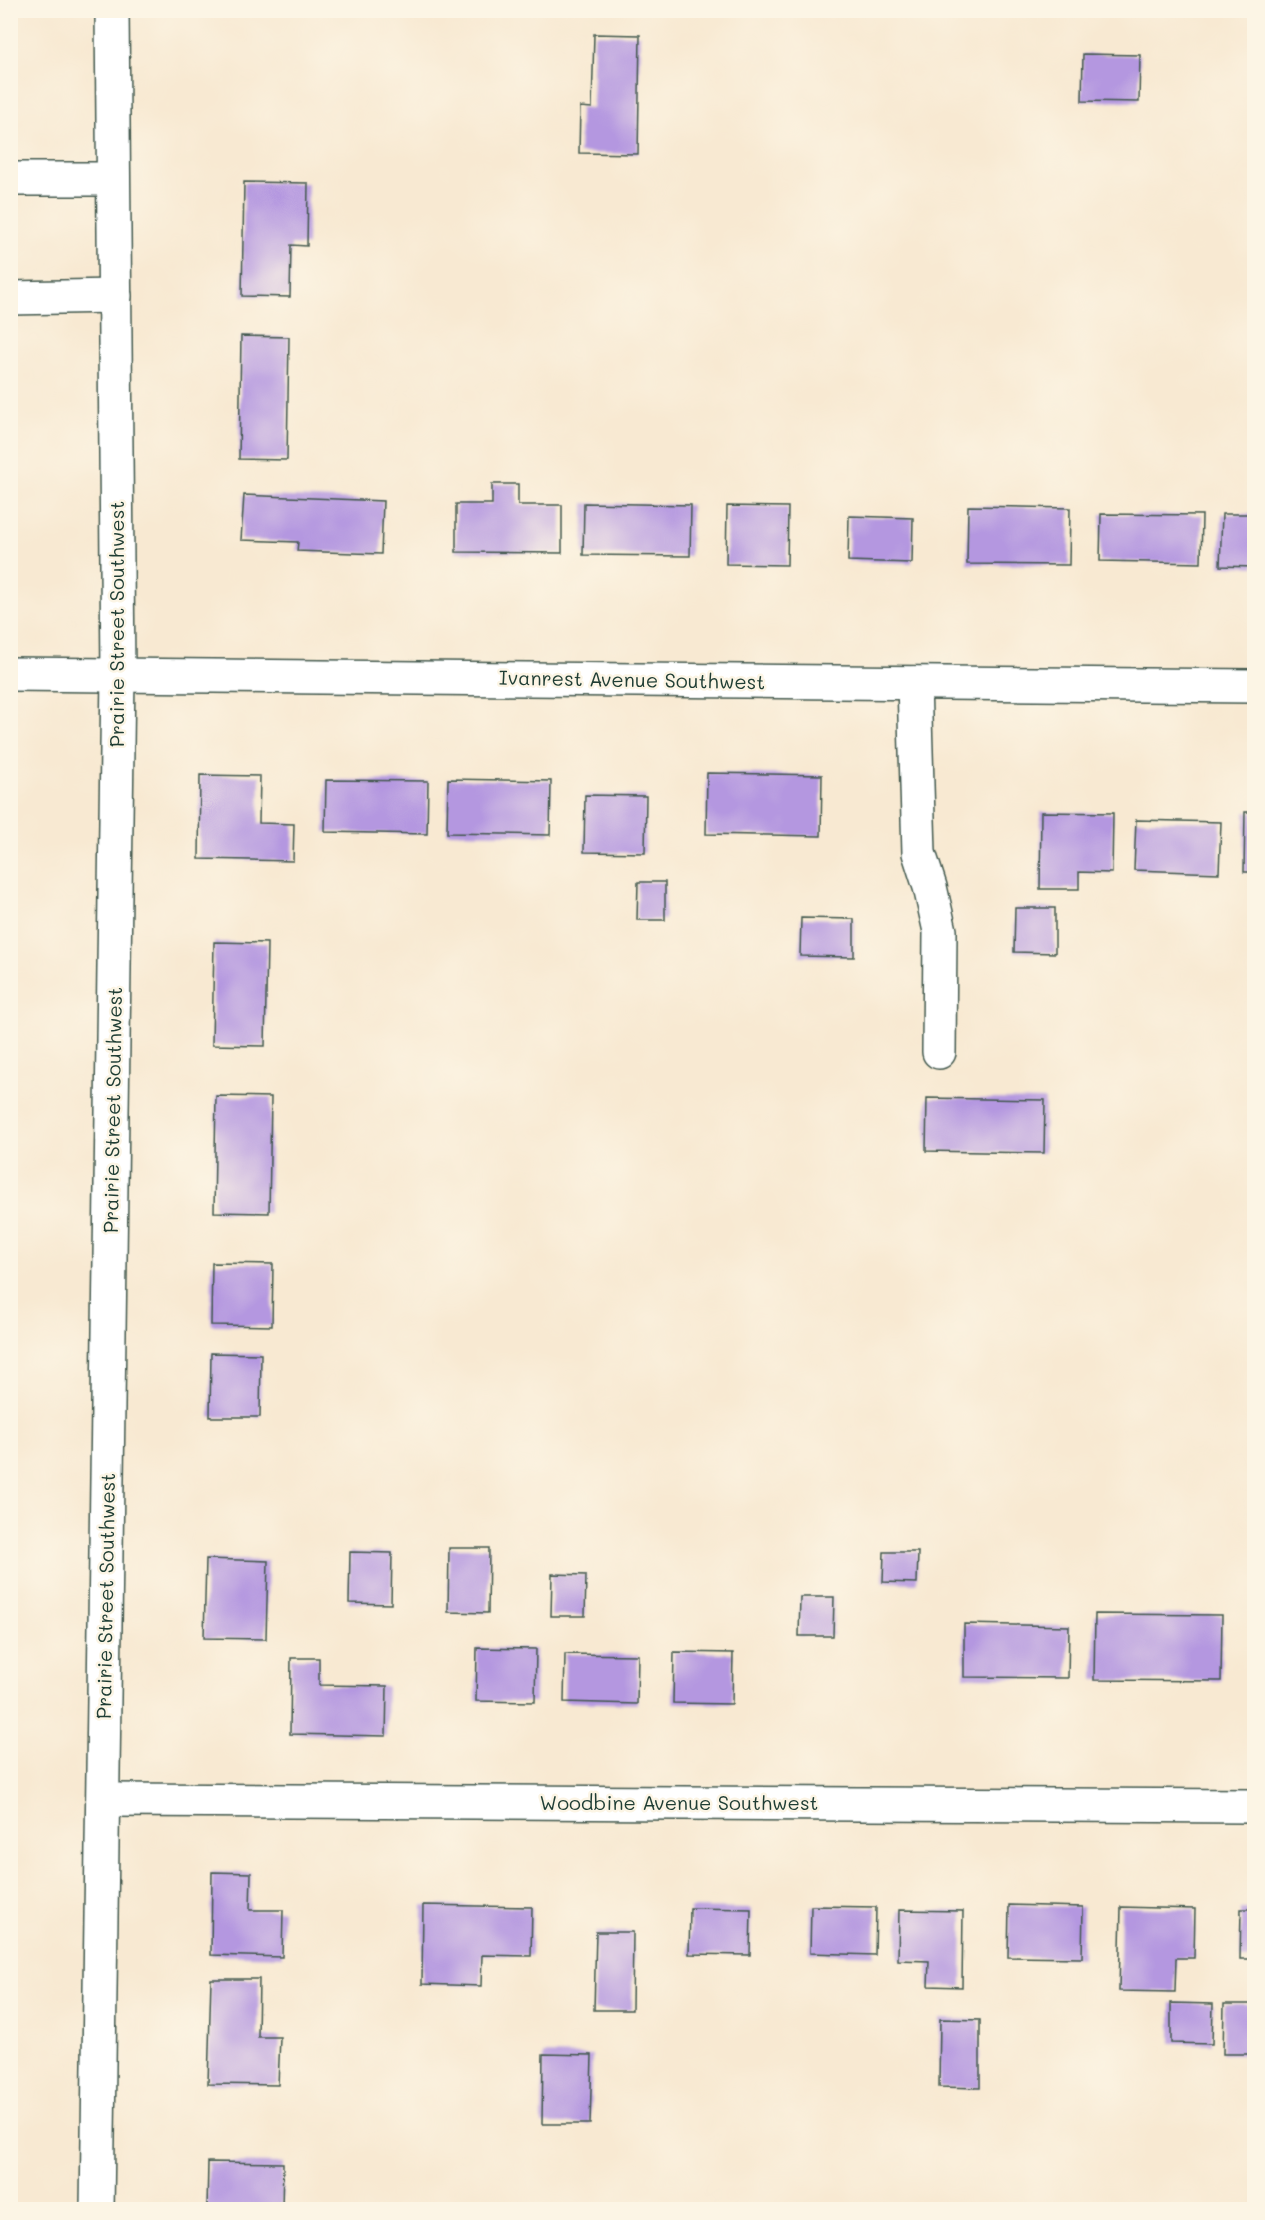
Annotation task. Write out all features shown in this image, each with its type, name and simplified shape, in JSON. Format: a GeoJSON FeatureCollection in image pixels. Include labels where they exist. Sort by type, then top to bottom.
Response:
{"type":"FeatureCollection","features":[{"type":"Feature","properties":{"kind":"street","name":"Prairie Street Southwest"},"geometry":{"type":"LineString","coordinates":[[97,2210],[118,674],[112,10]]}},
{"type":"Feature","properties":{"kind":"street"},"geometry":{"type":"LineString","coordinates":[[10,179],[112,179]]}},
{"type":"Feature","properties":{"kind":"street"},"geometry":{"type":"LineString","coordinates":[[10,297],[115,296]]}},
{"type":"Feature","properties":{"kind":"street","name":"Ivanrest Avenue Southwest"},"geometry":{"type":"LineString","coordinates":[[10,674],[1254,686]]}},
{"type":"Feature","properties":{"kind":"street"},"geometry":{"type":"LineString","coordinates":[[914,683],[919,853],[940,931],[939,1052]]}},
{"type":"Feature","properties":{"kind":"street","name":"Woodbine Avenue Southwest"},"geometry":{"type":"LineString","coordinates":[[104,1800],[1254,1806]]}},
{"type":"Feature","properties":{"kind":"building"},"geometry":{"type":"Polygon","coordinates":[[[594,34],[640,35],[638,154],[579,153],[580,107],[592,108],[594,34]]]}},
{"type":"Feature","properties":{"kind":"building"},"geometry":{"type":"Polygon","coordinates":[[[1083,54],[1140,55],[1139,102],[1082,101],[1083,54]]]}},
{"type":"Feature","properties":{"kind":"building"},"geometry":{"type":"Polygon","coordinates":[[[244,182],[308,183],[307,246],[291,245],[290,297],[242,296],[244,182]]]}},
{"type":"Feature","properties":{"kind":"building"},"geometry":{"type":"Polygon","coordinates":[[[241,336],[289,337],[287,460],[239,459],[241,336]]]}},
{"type":"Feature","properties":{"kind":"building"},"geometry":{"type":"Polygon","coordinates":[[[492,484],[518,484],[518,505],[562,505],[562,553],[456,552],[456,504],[492,504],[492,484]]]}},
{"type":"Feature","properties":{"kind":"building"},"geometry":{"type":"Polygon","coordinates":[[[244,495],[383,501],[381,554],[297,551],[298,542],[241,540],[244,495]]]}},
{"type":"Feature","properties":{"kind":"building"},"geometry":{"type":"Polygon","coordinates":[[[584,503],[691,505],[690,556],[583,555],[584,503]]]}},
{"type":"Feature","properties":{"kind":"building"},"geometry":{"type":"Polygon","coordinates":[[[727,506],[788,507],[787,565],[726,564],[727,506]]]}},
{"type":"Feature","properties":{"kind":"building"},"geometry":{"type":"Polygon","coordinates":[[[968,506],[1070,508],[1069,565],[967,564],[968,506]]]}},
{"type":"Feature","properties":{"kind":"building"},"geometry":{"type":"Polygon","coordinates":[[[1101,514],[1202,515],[1201,563],[1100,561],[1101,514]]]}},
{"type":"Feature","properties":{"kind":"building"},"geometry":{"type":"Polygon","coordinates":[[[1222,514],[1254,514],[1254,567],[1220,566],[1222,514]]]}},
{"type":"Feature","properties":{"kind":"building"},"geometry":{"type":"Polygon","coordinates":[[[849,516],[913,518],[912,563],[848,561],[849,516]]]}},
{"type":"Feature","properties":{"kind":"building"},"geometry":{"type":"Polygon","coordinates":[[[707,773],[822,775],[821,836],[706,834],[707,773]]]}},
{"type":"Feature","properties":{"kind":"building"},"geometry":{"type":"Polygon","coordinates":[[[200,775],[260,776],[259,823],[294,824],[293,861],[199,859],[200,775]]]}},
{"type":"Feature","properties":{"kind":"building"},"geometry":{"type":"Polygon","coordinates":[[[448,779],[551,781],[550,835],[447,833],[448,779]]]}},
{"type":"Feature","properties":{"kind":"building"},"geometry":{"type":"Polygon","coordinates":[[[326,780],[428,781],[427,834],[325,832],[326,780]]]}},
{"type":"Feature","properties":{"kind":"building"},"geometry":{"type":"Polygon","coordinates":[[[585,795],[646,796],[645,853],[584,852],[585,795]]]}},
{"type":"Feature","properties":{"kind":"building"},"geometry":{"type":"Polygon","coordinates":[[[1041,812],[1113,813],[1112,873],[1079,872],[1079,889],[1040,889],[1041,812]]]}},
{"type":"Feature","properties":{"kind":"building"},"geometry":{"type":"Polygon","coordinates":[[[1245,812],[1254,812],[1254,872],[1244,872],[1245,812]]]}},
{"type":"Feature","properties":{"kind":"building"},"geometry":{"type":"Polygon","coordinates":[[[1136,820],[1221,822],[1219,873],[1134,870],[1136,820]]]}},
{"type":"Feature","properties":{"kind":"building"},"geometry":{"type":"Polygon","coordinates":[[[638,882],[665,882],[665,920],[637,920],[638,882]]]}},
{"type":"Feature","properties":{"kind":"building"},"geometry":{"type":"Polygon","coordinates":[[[1015,908],[1055,908],[1055,953],[1014,952],[1015,908]]]}},
{"type":"Feature","properties":{"kind":"building"},"geometry":{"type":"Polygon","coordinates":[[[801,918],[854,919],[854,957],[800,956],[801,918]]]}},
{"type":"Feature","properties":{"kind":"building"},"geometry":{"type":"Polygon","coordinates":[[[214,942],[267,943],[265,1046],[212,1045],[214,942]]]}},
{"type":"Feature","properties":{"kind":"building"},"geometry":{"type":"Polygon","coordinates":[[[216,1096],[271,1097],[269,1213],[214,1212],[216,1096]]]}},
{"type":"Feature","properties":{"kind":"building"},"geometry":{"type":"Polygon","coordinates":[[[927,1098],[1045,1100],[1044,1153],[926,1151],[927,1098]]]}},
{"type":"Feature","properties":{"kind":"building"},"geometry":{"type":"Polygon","coordinates":[[[212,1263],[273,1264],[272,1326],[211,1325],[212,1263]]]}},
{"type":"Feature","properties":{"kind":"building"},"geometry":{"type":"Polygon","coordinates":[[[211,1353],[261,1354],[260,1417],[210,1417],[211,1353]]]}},
{"type":"Feature","properties":{"kind":"building"},"geometry":{"type":"Polygon","coordinates":[[[449,1548],[489,1548],[488,1613],[448,1612],[449,1548]]]}},
{"type":"Feature","properties":{"kind":"building"},"geometry":{"type":"Polygon","coordinates":[[[350,1552],[392,1553],[391,1604],[349,1603],[350,1552]]]}},
{"type":"Feature","properties":{"kind":"building"},"geometry":{"type":"Polygon","coordinates":[[[884,1552],[918,1552],[917,1583],[883,1582],[884,1552]]]}},
{"type":"Feature","properties":{"kind":"building"},"geometry":{"type":"Polygon","coordinates":[[[206,1559],[268,1561],[266,1639],[204,1638],[206,1559]]]}},
{"type":"Feature","properties":{"kind":"building"},"geometry":{"type":"Polygon","coordinates":[[[552,1574],[586,1575],[585,1616],[551,1616],[552,1574]]]}},
{"type":"Feature","properties":{"kind":"building"},"geometry":{"type":"Polygon","coordinates":[[[800,1597],[834,1597],[833,1636],[799,1636],[800,1597]]]}},
{"type":"Feature","properties":{"kind":"building"},"geometry":{"type":"Polygon","coordinates":[[[1095,1614],[1222,1615],[1221,1681],[1094,1680],[1095,1614]]]}},
{"type":"Feature","properties":{"kind":"building"},"geometry":{"type":"Polygon","coordinates":[[[964,1624],[1069,1626],[1068,1678],[964,1677],[964,1624]]]}},
{"type":"Feature","properties":{"kind":"building"},"geometry":{"type":"Polygon","coordinates":[[[477,1648],[536,1649],[535,1702],[476,1701],[477,1648]]]}},
{"type":"Feature","properties":{"kind":"building"},"geometry":{"type":"Polygon","coordinates":[[[674,1652],[733,1653],[732,1704],[673,1703],[674,1652]]]}},
{"type":"Feature","properties":{"kind":"building"},"geometry":{"type":"Polygon","coordinates":[[[565,1654],[638,1655],[637,1704],[564,1702],[565,1654]]]}},
{"type":"Feature","properties":{"kind":"building"},"geometry":{"type":"Polygon","coordinates":[[[291,1658],[319,1658],[319,1685],[387,1686],[386,1736],[290,1734],[291,1658]]]}},
{"type":"Feature","properties":{"kind":"building"},"geometry":{"type":"Polygon","coordinates":[[[212,1872],[251,1873],[250,1910],[283,1910],[282,1957],[211,1955],[212,1872]]]}},
{"type":"Feature","properties":{"kind":"building"},"geometry":{"type":"Polygon","coordinates":[[[423,1905],[532,1907],[531,1956],[482,1955],[481,1986],[422,1984],[423,1905]]]}},
{"type":"Feature","properties":{"kind":"building"},"geometry":{"type":"Polygon","coordinates":[[[1009,1905],[1083,1907],[1082,1958],[1008,1957],[1009,1905]]]}},
{"type":"Feature","properties":{"kind":"building"},"geometry":{"type":"Polygon","coordinates":[[[811,1906],[876,1907],[875,1955],[810,1953],[811,1906]]]}},
{"type":"Feature","properties":{"kind":"building"},"geometry":{"type":"Polygon","coordinates":[[[1121,1907],[1195,1909],[1194,1958],[1176,1958],[1175,1992],[1119,1991],[1121,1907]]]}},
{"type":"Feature","properties":{"kind":"building"},"geometry":{"type":"Polygon","coordinates":[[[690,1908],[751,1909],[750,1955],[689,1954],[690,1908]]]}},
{"type":"Feature","properties":{"kind":"building"},"geometry":{"type":"Polygon","coordinates":[[[1241,1909],[1254,1909],[1254,1959],[1240,1959],[1241,1909]]]}},
{"type":"Feature","properties":{"kind":"building"},"geometry":{"type":"Polygon","coordinates":[[[899,1910],[963,1911],[962,1987],[928,1986],[929,1961],[898,1960],[899,1910]]]}},
{"type":"Feature","properties":{"kind":"building"},"geometry":{"type":"Polygon","coordinates":[[[596,1932],[633,1932],[632,2010],[594,2010],[596,1932]]]}},
{"type":"Feature","properties":{"kind":"building"},"geometry":{"type":"Polygon","coordinates":[[[211,1979],[259,1979],[258,2037],[280,2037],[278,2085],[208,2084],[211,1979]]]}},
{"type":"Feature","properties":{"kind":"building"},"geometry":{"type":"Polygon","coordinates":[[[1171,2003],[1213,2004],[1212,2044],[1171,2043],[1171,2003]]]}},
{"type":"Feature","properties":{"kind":"building"},"geometry":{"type":"Polygon","coordinates":[[[1224,2004],[1254,2004],[1254,2054],[1223,2054],[1224,2004]]]}},
{"type":"Feature","properties":{"kind":"building"},"geometry":{"type":"Polygon","coordinates":[[[940,2019],[980,2020],[980,2088],[939,2087],[940,2019]]]}},
{"type":"Feature","properties":{"kind":"building"},"geometry":{"type":"Polygon","coordinates":[[[543,2054],[592,2055],[590,2124],[542,2124],[543,2054]]]}},
{"type":"Feature","properties":{"kind":"building"},"geometry":{"type":"Polygon","coordinates":[[[208,2162],[283,2163],[282,2210],[207,2210],[208,2162]]]}}]}
